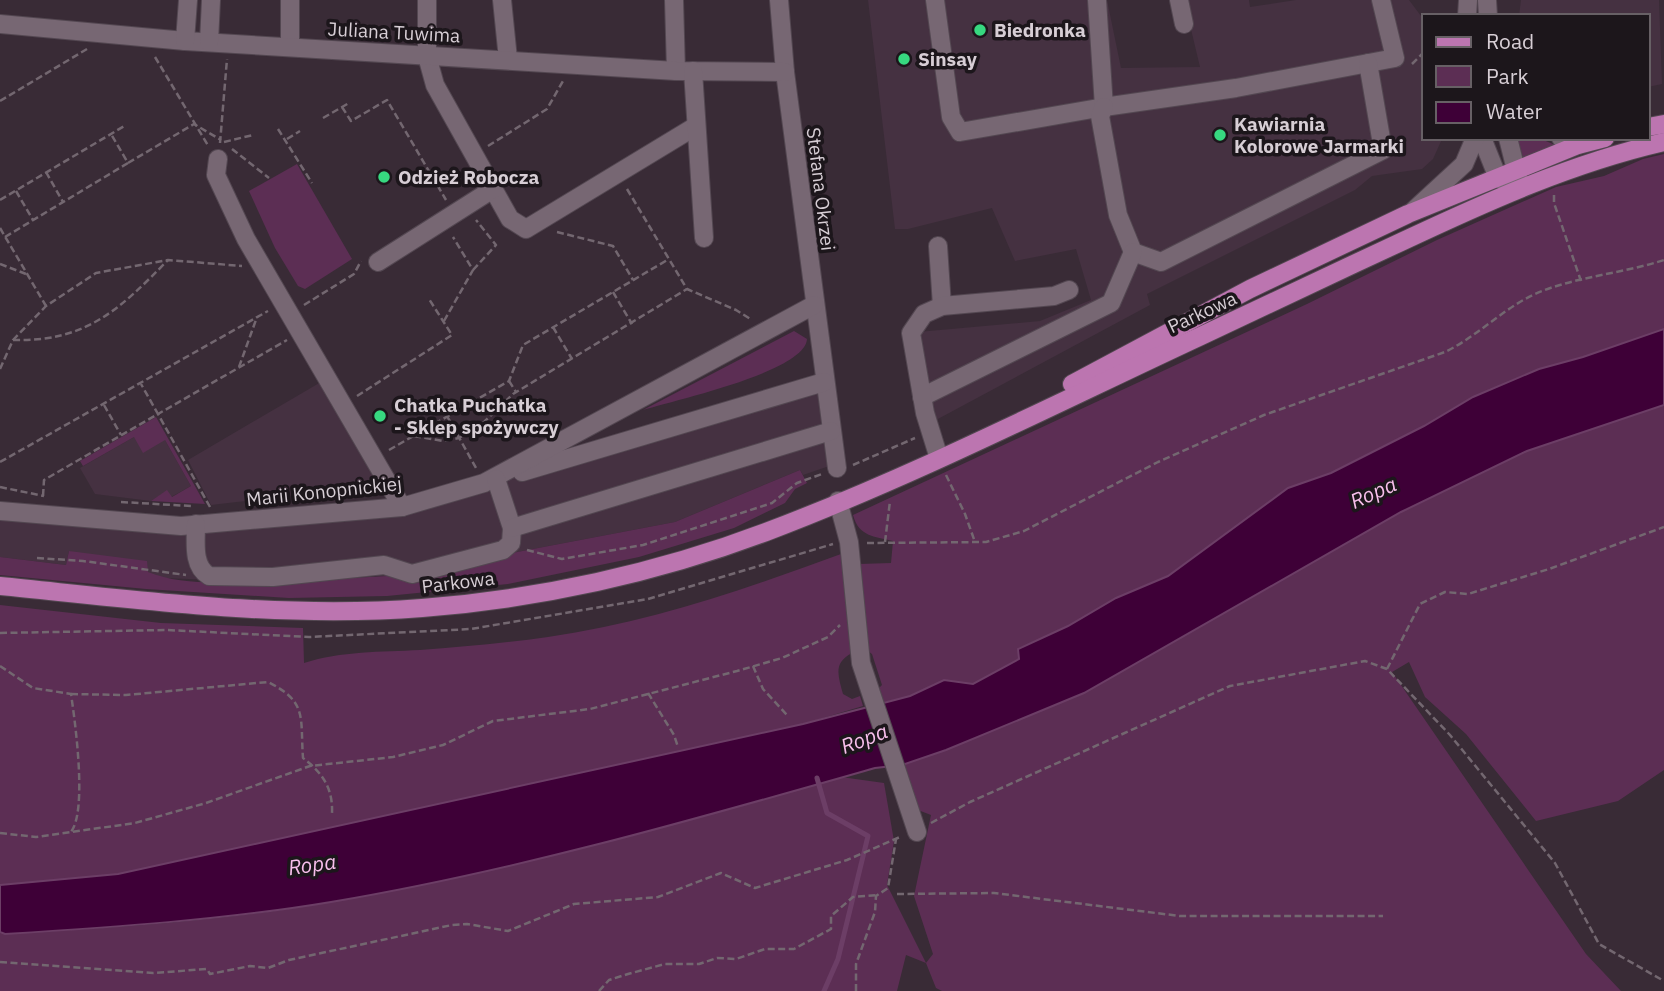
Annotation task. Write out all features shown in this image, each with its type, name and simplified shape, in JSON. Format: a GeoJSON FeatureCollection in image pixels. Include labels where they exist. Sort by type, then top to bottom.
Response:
{"type":"FeatureCollection","features":[{"type":"Feature","properties":{"kind":"main road","name":"Parkowa"},"geometry":{"type":"LineString","coordinates":[[0,586],[233,609],[324,611],[426,607],[552,590],[679,561],[766,532],[902,474],[1250,289],[1408,214],[1578,145],[1597,140]]}},
{"type":"Feature","properties":{"kind":"main road","name":"Parkowa"},"geometry":{"type":"LineString","coordinates":[[938,456],[1520,188],[1664,142]]}},
{"type":"Feature","properties":{"kind":"street"},"geometry":{"type":"LineString","coordinates":[[185,41],[188,0]]}},
{"type":"Feature","properties":{"kind":"street"},"geometry":{"type":"LineString","coordinates":[[209,42],[211,0]]}},
{"type":"Feature","properties":{"kind":"street"},"geometry":{"type":"LineString","coordinates":[[289,0],[290,47]]}},
{"type":"Feature","properties":{"kind":"street"},"geometry":{"type":"LineString","coordinates":[[427,0],[427,56],[435,85],[510,219],[526,229],[696,126]]}},
{"type":"Feature","properties":{"kind":"street"},"geometry":{"type":"LineString","coordinates":[[502,0],[508,59]]}},
{"type":"Feature","properties":{"kind":"street"},"geometry":{"type":"LineString","coordinates":[[674,0],[684,71],[696,126],[704,239]]}},
{"type":"Feature","properties":{"kind":"street","name":"Stefana Okrzei"},"geometry":{"type":"LineString","coordinates":[[779,0],[785,72],[837,468]]}},
{"type":"Feature","properties":{"kind":"street"},"geometry":{"type":"LineString","coordinates":[[935,0],[951,117],[960,132],[1395,58],[1381,0]]}},
{"type":"Feature","properties":{"kind":"street"},"geometry":{"type":"LineString","coordinates":[[922,397],[1111,303],[1133,252],[1118,215],[1100,116],[1104,107],[1097,0]]}},
{"type":"Feature","properties":{"kind":"street"},"geometry":{"type":"LineString","coordinates":[[1179,0],[1184,23]]}},
{"type":"Feature","properties":{"kind":"street","name":"Juliana Tuwima"},"geometry":{"type":"LineString","coordinates":[[0,24],[109,36],[427,56],[684,71],[785,72]]}},
{"type":"Feature","properties":{"kind":"street"},"geometry":{"type":"LineString","coordinates":[[1133,252],[1161,262],[1383,150],[1368,64]]}},
{"type":"Feature","properties":{"kind":"street"},"geometry":{"type":"LineString","coordinates":[[1408,214],[1464,164],[1474,140]]}},
{"type":"Feature","properties":{"kind":"street"},"geometry":{"type":"LineString","coordinates":[[1483,140],[1498,178],[1520,188]]}},
{"type":"Feature","properties":{"kind":"street"},"geometry":{"type":"LineString","coordinates":[[1509,140],[1520,188]]}},
{"type":"Feature","properties":{"kind":"street"},"geometry":{"type":"LineString","coordinates":[[1566,140],[1578,145]]}},
{"type":"Feature","properties":{"kind":"street"},"geometry":{"type":"LineString","coordinates":[[221,147],[216,175],[262,268],[402,507]]}},
{"type":"Feature","properties":{"kind":"street"},"geometry":{"type":"LineString","coordinates":[[378,262],[493,189]]}},
{"type":"Feature","properties":{"kind":"street"},"geometry":{"type":"LineString","coordinates":[[938,246],[942,306]]}},
{"type":"Feature","properties":{"kind":"street"},"geometry":{"type":"LineString","coordinates":[[938,456],[922,397],[911,333],[924,314],[942,306],[1054,296],[1069,290]]}},
{"type":"Feature","properties":{"kind":"street","name":"Marii Konopnickiej"},"geometry":{"type":"LineString","coordinates":[[0,511],[196,524],[215,515],[402,507],[490,481],[814,305]]}},
{"type":"Feature","properties":{"kind":"street"},"geometry":{"type":"LineString","coordinates":[[512,536],[490,481],[824,382]]}},
{"type":"Feature","properties":{"kind":"street"},"geometry":{"type":"LineString","coordinates":[[196,524],[199,567],[209,576],[274,577],[384,565],[412,574],[503,550],[512,536],[831,431]]}},
{"type":"Feature","properties":{"kind":"street"},"geometry":{"type":"LineString","coordinates":[[838,501],[849,542],[861,663],[917,832]]}},
{"type":"Feature","properties":{"kind":"path"},"geometry":{"type":"LineString","coordinates":[[0,101],[109,36]]}},
{"type":"Feature","properties":{"kind":"path"},"geometry":{"type":"LineString","coordinates":[[144,38],[194,124],[221,147],[269,178]]}},
{"type":"Feature","properties":{"kind":"path"},"geometry":{"type":"LineString","coordinates":[[221,147],[228,53]]}},
{"type":"Feature","properties":{"kind":"path"},"geometry":{"type":"LineString","coordinates":[[475,153],[547,109],[573,63]]}},
{"type":"Feature","properties":{"kind":"path"},"geometry":{"type":"LineString","coordinates":[[342,107],[351,121],[387,100],[449,206]]}},
{"type":"Feature","properties":{"kind":"path"},"geometry":{"type":"LineString","coordinates":[[323,118],[349,103]]}},
{"type":"Feature","properties":{"kind":"path"},"geometry":{"type":"LineString","coordinates":[[194,124],[221,147]]}},
{"type":"Feature","properties":{"kind":"path"},"geometry":{"type":"LineString","coordinates":[[5,237],[194,124]]}},
{"type":"Feature","properties":{"kind":"path"},"geometry":{"type":"LineString","coordinates":[[0,200],[125,125]]}},
{"type":"Feature","properties":{"kind":"path"},"geometry":{"type":"LineString","coordinates":[[278,129],[287,139],[312,183]]}},
{"type":"Feature","properties":{"kind":"path"},"geometry":{"type":"LineString","coordinates":[[287,139],[300,131]]}},
{"type":"Feature","properties":{"kind":"path"},"geometry":{"type":"LineString","coordinates":[[111,134],[128,163]]}},
{"type":"Feature","properties":{"kind":"path"},"geometry":{"type":"LineString","coordinates":[[221,147],[253,135]]}},
{"type":"Feature","properties":{"kind":"path"},"geometry":{"type":"LineString","coordinates":[[47,172],[63,202]]}},
{"type":"Feature","properties":{"kind":"path"},"geometry":{"type":"LineString","coordinates":[[618,174],[687,289],[736,310],[768,331]]}},
{"type":"Feature","properties":{"kind":"path"},"geometry":{"type":"LineString","coordinates":[[1552,176],[1553,203],[1581,281]]}},
{"type":"Feature","properties":{"kind":"path"},"geometry":{"type":"LineString","coordinates":[[16,191],[33,220]]}},
{"type":"Feature","properties":{"kind":"path"},"geometry":{"type":"LineString","coordinates":[[444,321],[473,270],[496,245],[482,225],[469,218]]}},
{"type":"Feature","properties":{"kind":"path"},"geometry":{"type":"LineString","coordinates":[[534,225],[613,246],[633,280]]}},
{"type":"Feature","properties":{"kind":"path"},"geometry":{"type":"LineString","coordinates":[[0,228],[46,306]]}},
{"type":"Feature","properties":{"kind":"path"},"geometry":{"type":"LineString","coordinates":[[447,228],[473,270]]}},
{"type":"Feature","properties":{"kind":"path"},"geometry":{"type":"LineString","coordinates":[[373,458],[509,381],[523,345],[669,259]]}},
{"type":"Feature","properties":{"kind":"path"},"geometry":{"type":"LineString","coordinates":[[0,369],[13,340],[46,306],[96,273],[168,260],[262,268]]}},
{"type":"Feature","properties":{"kind":"path"},"geometry":{"type":"LineString","coordinates":[[13,340],[43,341],[75,334],[111,313],[168,260]]}},
{"type":"Feature","properties":{"kind":"path"},"geometry":{"type":"LineString","coordinates":[[849,542],[885,544],[1001,539],[1024,531],[1147,467],[1264,415],[1445,352],[1523,300],[1562,285],[1664,260]]}},
{"type":"Feature","properties":{"kind":"path"},"geometry":{"type":"LineString","coordinates":[[0,264],[27,274]]}},
{"type":"Feature","properties":{"kind":"path"},"geometry":{"type":"LineString","coordinates":[[414,436],[443,441],[459,438],[483,423],[516,392],[687,289]]}},
{"type":"Feature","properties":{"kind":"path"},"geometry":{"type":"LineString","coordinates":[[612,292],[632,324]]}},
{"type":"Feature","properties":{"kind":"path"},"geometry":{"type":"LineString","coordinates":[[343,405],[452,335],[429,299]]}},
{"type":"Feature","properties":{"kind":"path"},"geometry":{"type":"LineString","coordinates":[[0,462],[283,302]]}},
{"type":"Feature","properties":{"kind":"path"},"geometry":{"type":"LineString","coordinates":[[238,368],[257,317]]}},
{"type":"Feature","properties":{"kind":"path"},"geometry":{"type":"LineString","coordinates":[[553,327],[572,359]]}},
{"type":"Feature","properties":{"kind":"path"},"geometry":{"type":"LineString","coordinates":[[41,514],[44,480],[300,332]]}},
{"type":"Feature","properties":{"kind":"path"},"geometry":{"type":"LineString","coordinates":[[509,381],[516,392]]}},
{"type":"Feature","properties":{"kind":"path"},"geometry":{"type":"LineString","coordinates":[[141,384],[215,515]]}},
{"type":"Feature","properties":{"kind":"path"},"geometry":{"type":"LineString","coordinates":[[104,405],[121,435]]}},
{"type":"Feature","properties":{"kind":"path"},"geometry":{"type":"LineString","coordinates":[[447,416],[459,438],[490,481]]}},
{"type":"Feature","properties":{"kind":"path"},"geometry":{"type":"LineString","coordinates":[[512,536],[562,559],[643,545],[772,503],[797,483],[837,468],[841,471],[930,428]]}},
{"type":"Feature","properties":{"kind":"path"},"geometry":{"type":"LineString","coordinates":[[938,456],[975,542]]}},
{"type":"Feature","properties":{"kind":"path"},"geometry":{"type":"LineString","coordinates":[[344,494],[388,484]]}},
{"type":"Feature","properties":{"kind":"path"},"geometry":{"type":"LineString","coordinates":[[0,487],[57,497]]}},
{"type":"Feature","properties":{"kind":"path"},"geometry":{"type":"LineString","coordinates":[[885,544],[893,491]]}},
{"type":"Feature","properties":{"kind":"path"},"geometry":{"type":"LineString","coordinates":[[112,501],[215,515]]}},
{"type":"Feature","properties":{"kind":"path"},"geometry":{"type":"LineString","coordinates":[[1387,669],[1420,604],[1445,592],[1468,594],[1549,569],[1664,527]]}},
{"type":"Feature","properties":{"kind":"path"},"geometry":{"type":"LineString","coordinates":[[37,558],[83,561],[185,575],[199,567]]}},
{"type":"Feature","properties":{"kind":"path"},"geometry":{"type":"LineString","coordinates":[[0,833],[36,837],[135,823],[206,803],[314,766],[393,757],[443,745],[493,721],[590,709],[782,658],[828,637],[854,612]]}},
{"type":"Feature","properties":{"kind":"path"},"geometry":{"type":"LineString","coordinates":[[917,832],[970,802],[1230,686],[1365,660],[1387,669],[1450,735],[1555,863],[1599,944],[1664,981]]}},
{"type":"Feature","properties":{"kind":"path"},"geometry":{"type":"LineString","coordinates":[[0,666],[33,688],[71,694],[126,695],[268,682],[288,692],[300,707],[303,758],[314,766],[333,794],[332,813]]}},
{"type":"Feature","properties":{"kind":"path"},"geometry":{"type":"LineString","coordinates":[[753,666],[763,689],[786,715]]}},
{"type":"Feature","properties":{"kind":"path"},"geometry":{"type":"LineString","coordinates":[[648,693],[674,735],[678,747]]}},
{"type":"Feature","properties":{"kind":"path"},"geometry":{"type":"LineString","coordinates":[[70,833],[75,828],[78,794],[71,694]]}},
{"type":"Feature","properties":{"kind":"path"},"geometry":{"type":"LineString","coordinates":[[0,962],[153,973],[207,969],[210,974],[250,966],[268,968],[289,960],[452,925],[467,924],[508,931],[574,904],[658,897],[721,873],[755,888],[847,860],[897,838],[888,888],[878,895],[853,897],[831,916],[831,929],[794,949],[765,949],[736,959],[718,958],[699,964],[665,964],[609,980],[599,991]]}},
{"type":"Feature","properties":{"kind":"path"},"geometry":{"type":"LineString","coordinates":[[897,894],[994,893],[1180,916],[1383,916]]}},
{"type":"Feature","properties":{"kind":"path"},"geometry":{"type":"LineString","coordinates":[[856,991],[856,964],[875,912],[878,895]]}},
{"type":"Feature","properties":{"kind":"shaded area"},"geometry":{"type":"Polygon","coordinates":[[[868,0],[1107,0],[1121,68],[1200,67],[1184,0],[1249,0],[1250,7],[1296,0],[1409,0],[1422,17],[1422,140],[1442,140],[1433,159],[1422,169],[1372,176],[1355,190],[1147,294],[1150,305],[936,420],[918,332],[1040,321],[1091,300],[1076,249],[1015,261],[992,208],[908,229],[895,229],[868,0]]]}},
{"type":"Feature","properties":{"kind":"shaded area"},"geometry":{"type":"Polygon","coordinates":[[[1521,0],[1659,0],[1662,84],[1650,87],[1650,14],[1519,14],[1521,0]]]}},
{"type":"Feature","properties":{"kind":"shaded area"},"geometry":{"type":"Polygon","coordinates":[[[822,380],[835,464],[803,475],[800,470],[675,522],[481,559],[476,567],[430,574],[239,581],[163,578],[69,551],[66,565],[0,557],[0,514],[191,534],[339,521],[822,380]]]}},
{"type":"Feature","properties":{"kind":"shaded area"},"geometry":{"type":"Polygon","coordinates":[[[321,382],[379,481],[296,495],[211,505],[188,460],[321,382]]]}},
{"type":"Feature","properties":{"kind":"shaded area"},"geometry":{"type":"Polygon","coordinates":[[[134,437],[165,440],[191,486],[171,497],[167,491],[151,501],[95,494],[80,468],[134,437]]]}},
{"type":"Feature","properties":{"kind":"green space"},"geometry":{"type":"Polygon","coordinates":[[[1518,140],[1544,140],[1555,145],[1523,157],[1518,140]]]}},
{"type":"Feature","properties":{"kind":"green space"},"geometry":{"type":"Polygon","coordinates":[[[1664,154],[1664,329],[1539,369],[1469,399],[1424,426],[1331,473],[1288,488],[1168,576],[1116,598],[1069,626],[1019,648],[1020,659],[973,684],[944,680],[910,696],[880,703],[877,690],[882,685],[872,654],[865,649],[859,564],[891,563],[893,541],[863,532],[853,515],[1307,304],[1437,240],[1556,187],[1604,176],[1643,159],[1664,154]]]}},
{"type":"Feature","properties":{"kind":"green space"},"geometry":{"type":"Polygon","coordinates":[[[297,164],[352,259],[305,289],[298,286],[275,248],[249,191],[297,164]]]}},
{"type":"Feature","properties":{"kind":"green space"},"geometry":{"type":"Polygon","coordinates":[[[794,331],[807,339],[801,351],[785,363],[736,383],[643,410],[794,331]]]}},
{"type":"Feature","properties":{"kind":"green space"},"geometry":{"type":"Polygon","coordinates":[[[1664,405],[1664,770],[1618,801],[1536,821],[1466,734],[1425,697],[1409,662],[1392,672],[1586,954],[1621,991],[942,991],[936,988],[926,963],[933,954],[914,896],[931,815],[918,810],[902,765],[1011,722],[1401,512],[1527,451],[1664,405]]]}},
{"type":"Feature","properties":{"kind":"green space"},"geometry":{"type":"Polygon","coordinates":[[[156,417],[205,504],[151,501],[167,490],[172,497],[191,486],[165,440],[143,453],[134,437],[83,466],[80,461],[156,417]]]}},
{"type":"Feature","properties":{"kind":"green space"},"geometry":{"type":"Polygon","coordinates":[[[800,470],[807,483],[795,489],[785,503],[734,528],[639,557],[508,584],[387,596],[289,598],[146,589],[0,575],[0,557],[66,565],[69,551],[147,561],[148,572],[196,582],[355,578],[476,567],[481,559],[675,522],[800,470]]]}},
{"type":"Feature","properties":{"kind":"green space"},"geometry":{"type":"Polygon","coordinates":[[[841,554],[852,653],[842,661],[838,670],[843,694],[852,699],[860,696],[863,706],[803,724],[118,874],[0,885],[0,605],[161,623],[303,628],[304,663],[347,654],[484,645],[585,631],[660,614],[841,554]]]}},
{"type":"Feature","properties":{"kind":"green space"},"geometry":{"type":"Polygon","coordinates":[[[841,777],[884,783],[894,841],[887,885],[926,963],[906,955],[897,991],[0,991],[0,932],[5,934],[169,923],[332,902],[461,876],[841,777]]]}},
{"type":"Feature","properties":{"kind":"water","name":"Ropa"},"geometry":{"type":"Polygon","coordinates":[[[1664,329],[1664,405],[1527,451],[1401,512],[1084,693],[946,750],[902,765],[875,768],[605,842],[400,889],[331,902],[209,918],[128,926],[5,934],[0,932],[0,885],[118,874],[803,724],[910,696],[944,680],[973,684],[1019,659],[1018,649],[1068,626],[1116,598],[1168,576],[1288,488],[1331,473],[1424,426],[1473,397],[1539,369],[1664,329]]]}},
{"type":"Feature","properties":{"kind":"waterway"},"geometry":{"type":"LineString","coordinates":[[817,778],[827,813],[868,836],[838,959],[824,991]]}},
{"type":"Feature","properties":{"kind":"place","name":"Biedronka"},"geometry":{"type":"Point","coordinates":[980,30]}},
{"type":"Feature","properties":{"kind":"place","name":"Sinsay"},"geometry":{"type":"Point","coordinates":[904,59]}},
{"type":"Feature","properties":{"kind":"place","name":"Kawiarnia Kolorowe Jarmarki"},"geometry":{"type":"Point","coordinates":[1220,135]}},
{"type":"Feature","properties":{"kind":"place","name":"Odzież Robocza"},"geometry":{"type":"Point","coordinates":[384,177]}},
{"type":"Feature","properties":{"kind":"place","name":"Chatka Puchatka - Sklep spożywczy"},"geometry":{"type":"Point","coordinates":[380,416]}}]}
